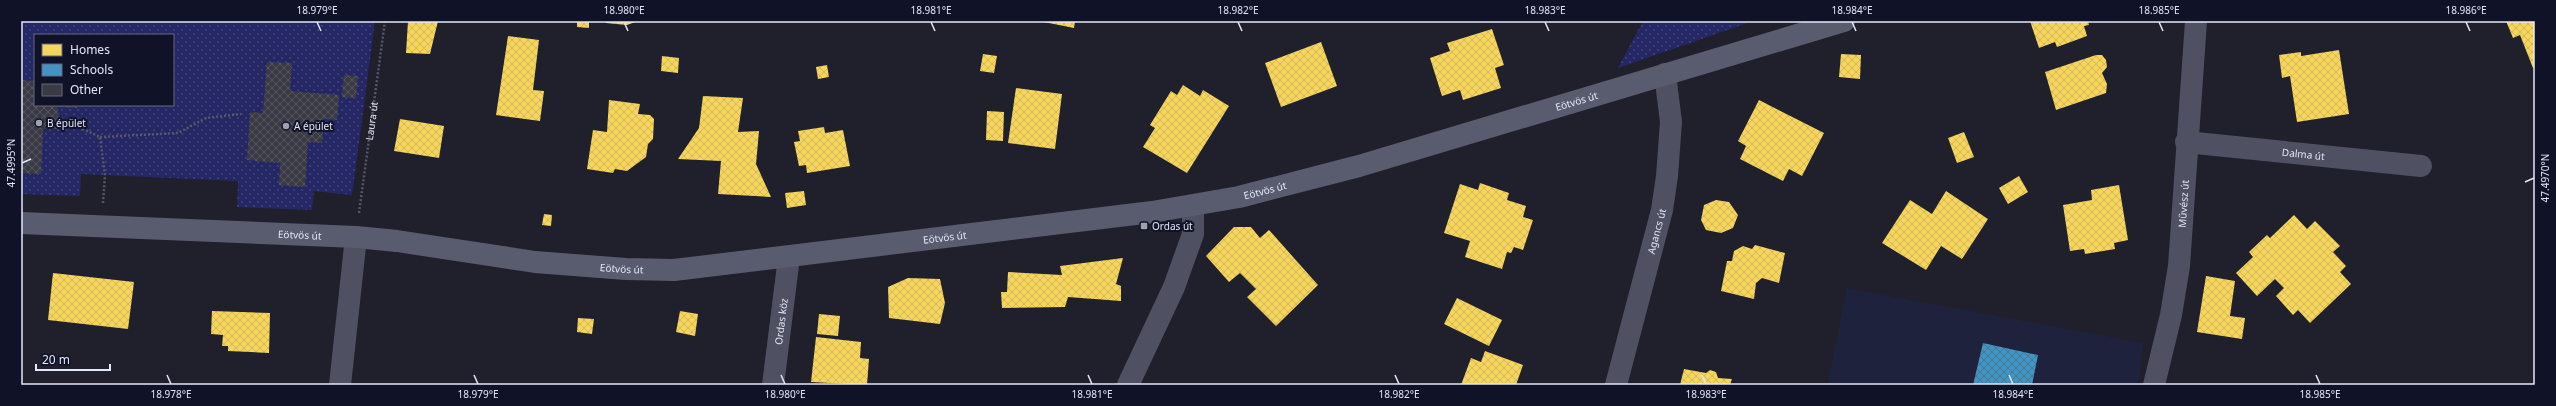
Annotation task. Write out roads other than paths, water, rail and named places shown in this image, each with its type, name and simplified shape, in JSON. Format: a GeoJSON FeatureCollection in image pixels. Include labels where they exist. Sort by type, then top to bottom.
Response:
{"type":"FeatureCollection","features":[{"type":"Feature","properties":{"kind":"street","name":"Eötvös út"},"geometry":{"type":"LineString","coordinates":[[21,223],[357,229],[397,241],[535,262],[626,269],[674,270],[789,258],[1193,206],[1239,197],[1359,166],[1665,74],[1805,27],[1844,21]]}},
{"type":"Feature","properties":{"kind":"street","name":"Művész út"},"geometry":{"type":"LineString","coordinates":[[2154,385],[2171,316],[2179,266],[2186,142],[2196,21]]}},
{"type":"Feature","properties":{"kind":"street","name":"Agancs út"},"geometry":{"type":"LineString","coordinates":[[1616,385],[1662,210],[1666,183],[1671,122],[1665,74]]}},
{"type":"Feature","properties":{"kind":"street","name":"Dalma út"},"geometry":{"type":"LineString","coordinates":[[2186,142],[2421,166]]}},
{"type":"Feature","properties":{"kind":"street"},"geometry":{"type":"LineString","coordinates":[[1128,385],[1174,287],[1193,234],[1193,206]]}},
{"type":"Feature","properties":{"kind":"street"},"geometry":{"type":"LineString","coordinates":[[340,385],[357,229]]}},
{"type":"Feature","properties":{"kind":"street","name":"Ordas köz"},"geometry":{"type":"LineString","coordinates":[[773,385],[789,258]]}},
{"type":"Feature","properties":{"kind":"place","name":"B épület"},"geometry":{"type":"Point","coordinates":[39,123]}},
{"type":"Feature","properties":{"kind":"place","name":"A épület"},"geometry":{"type":"Point","coordinates":[286,126]}},
{"type":"Feature","properties":{"kind":"place","name":"Ordas út"},"geometry":{"type":"Point","coordinates":[1144,226]}}]}
